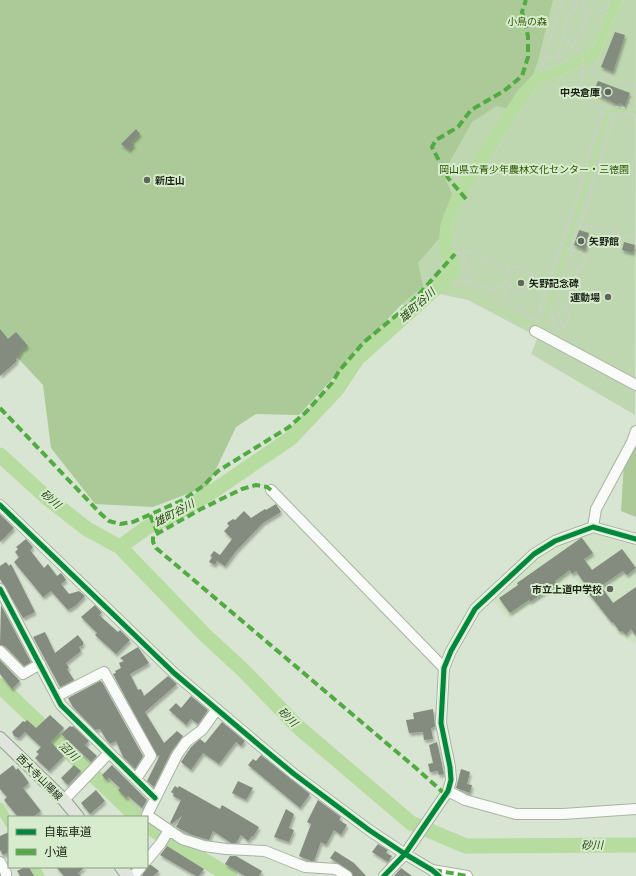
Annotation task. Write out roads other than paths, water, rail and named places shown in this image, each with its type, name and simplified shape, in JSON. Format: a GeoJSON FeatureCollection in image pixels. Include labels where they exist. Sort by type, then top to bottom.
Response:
{"type":"FeatureCollection","features":[{"type":"Feature","properties":{"kind":"main road","name":"西大寺山陽線"},"geometry":{"type":"LineString","coordinates":[[0,738],[64,800],[77,816]]}},
{"type":"Feature","properties":{"kind":"main road"},"geometry":{"type":"LineString","coordinates":[[121,868],[128,876]]}},
{"type":"Feature","properties":{"kind":"street"},"geometry":{"type":"LineString","coordinates":[[535,331],[636,385]]}},
{"type":"Feature","properties":{"kind":"street"},"geometry":{"type":"LineString","coordinates":[[593,527],[596,509],[632,442],[636,431]]}},
{"type":"Feature","properties":{"kind":"street"},"geometry":{"type":"LineString","coordinates":[[271,490],[444,668]]}},
{"type":"Feature","properties":{"kind":"street"},"geometry":{"type":"LineString","coordinates":[[0,505],[174,673],[294,774],[436,873],[467,876]]}},
{"type":"Feature","properties":{"kind":"street"},"geometry":{"type":"LineString","coordinates":[[384,876],[407,852],[446,794],[451,780],[450,767],[441,723],[444,668],[462,629],[480,604],[534,554],[555,541],[593,527],[636,539]]}},
{"type":"Feature","properties":{"kind":"street"},"geometry":{"type":"LineString","coordinates":[[0,589],[61,705],[155,798]]}},
{"type":"Feature","properties":{"kind":"street"},"geometry":{"type":"LineString","coordinates":[[0,651],[23,674],[40,664]]}},
{"type":"Feature","properties":{"kind":"street"},"geometry":{"type":"LineString","coordinates":[[56,696],[104,672],[151,756],[136,779]]}},
{"type":"Feature","properties":{"kind":"street"},"geometry":{"type":"LineString","coordinates":[[218,710],[202,730],[186,742],[177,755],[147,815],[182,839],[204,846],[265,851],[305,867],[336,869],[347,876]]}},
{"type":"Feature","properties":{"kind":"street"},"geometry":{"type":"LineString","coordinates":[[64,800],[109,753]]}},
{"type":"Feature","properties":{"kind":"street"},"geometry":{"type":"LineString","coordinates":[[446,794],[516,814],[563,814],[636,809]]}},
{"type":"Feature","properties":{"kind":"street"},"geometry":{"type":"LineString","coordinates":[[148,859],[169,830]]}},
{"type":"Feature","properties":{"kind":"street"},"geometry":{"type":"LineString","coordinates":[[0,862],[6,876]]}},
{"type":"Feature","properties":{"kind":"street"},"geometry":{"type":"LineString","coordinates":[[133,876],[140,868]]}},
{"type":"Feature","properties":{"kind":"waterway","name":"雄町谷川"},"geometry":{"type":"LineString","coordinates":[[120,547],[146,528],[172,516],[209,494],[291,438],[337,389],[357,359],[446,279],[452,270],[446,244],[448,225],[459,197],[524,95],[540,78],[564,70],[597,50],[618,0]]}},
{"type":"Feature","properties":{"kind":"waterway"},"geometry":{"type":"LineString","coordinates":[[437,287],[448,288],[468,294],[515,318],[542,328],[608,112],[615,110],[636,112]]}},
{"type":"Feature","properties":{"kind":"waterway","name":"砂川"},"geometry":{"type":"LineString","coordinates":[[0,455],[46,497],[87,529],[120,547],[205,635],[244,671],[297,726],[411,823],[466,846],[636,845]]}},
{"type":"Feature","properties":{"kind":"waterway","name":"沼川"},"geometry":{"type":"LineString","coordinates":[[0,686],[136,816]]}},
{"type":"Feature","properties":{"kind":"waterway"},"geometry":{"type":"LineString","coordinates":[[0,807],[8,821]]}},
{"type":"Feature","properties":{"kind":"waterway","name":"沼川"},"geometry":{"type":"LineString","coordinates":[[148,827],[230,876]]}},
{"type":"Feature","properties":{"kind":"waterway"},"geometry":{"type":"LineString","coordinates":[[36,868],[40,876]]}},
{"type":"Feature","properties":{"kind":"place","name":"中央倉庫"},"geometry":{"type":"Point","coordinates":[608,92]}},
{"type":"Feature","properties":{"kind":"place","name":"新庄山"},"geometry":{"type":"Point","coordinates":[147,180]}},
{"type":"Feature","properties":{"kind":"place","name":"矢野館"},"geometry":{"type":"Point","coordinates":[581,241]}},
{"type":"Feature","properties":{"kind":"place","name":"矢野記念碑"},"geometry":{"type":"Point","coordinates":[521,283]}},
{"type":"Feature","properties":{"kind":"place","name":"運動場"},"geometry":{"type":"Point","coordinates":[608,297]}},
{"type":"Feature","properties":{"kind":"place","name":"市立上道中学校"},"geometry":{"type":"Point","coordinates":[610,589]}},
{"type":"Feature","properties":{"kind":"park label","name":"小鳥の森"},"geometry":{"type":"Point","coordinates":[527,21]}},
{"type":"Feature","properties":{"kind":"park label","name":"岡山県立青少年農林文化センター・三徳園"},"geometry":{"type":"Point","coordinates":[534,169]}}]}
